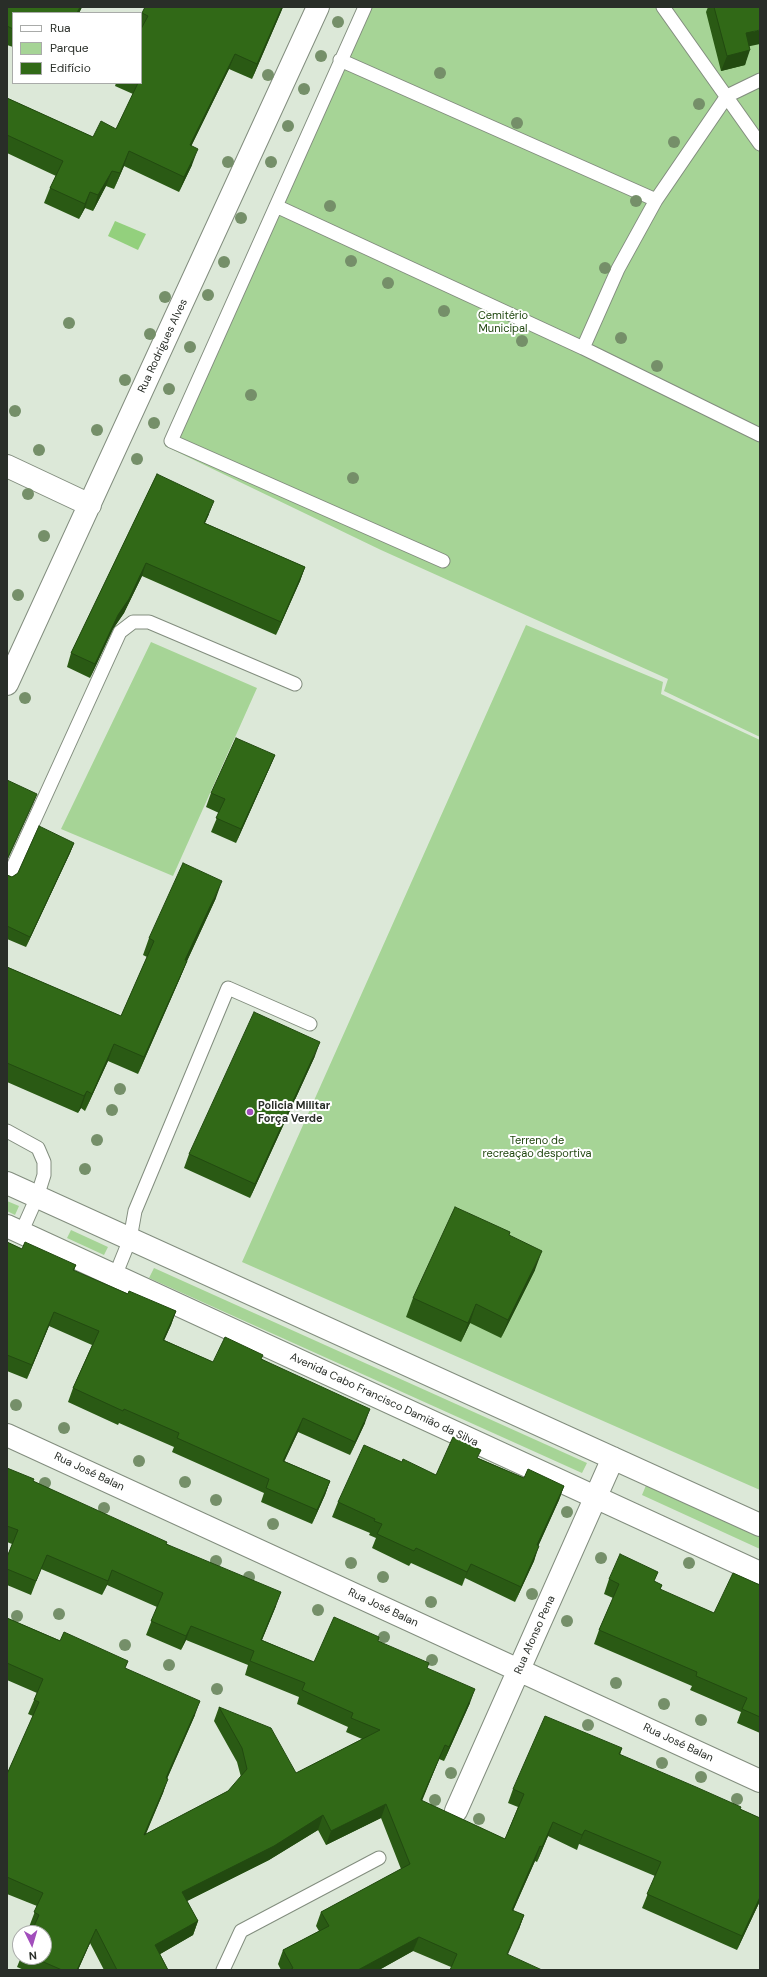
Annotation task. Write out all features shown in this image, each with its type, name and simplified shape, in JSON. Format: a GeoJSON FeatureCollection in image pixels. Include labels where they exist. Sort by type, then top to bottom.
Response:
{"type":"FeatureCollection","features":[{"type":"Feature","properties":{"kind":"street","name":"Rua Rodrigues Alves"},"geometry":{"type":"LineString","coordinates":[[7,684],[318,7]]}},
{"type":"Feature","properties":{"kind":"street"},"geometry":{"type":"LineString","coordinates":[[7,466],[90,505]]}},
{"type":"Feature","properties":{"kind":"street"},"geometry":{"type":"LineString","coordinates":[[7,1183],[760,1525]]}},
{"type":"Feature","properties":{"kind":"street","name":"Avenida Cabo Francisco Damião da Silva"},"geometry":{"type":"LineString","coordinates":[[14,1230],[760,1573]]}},
{"type":"Feature","properties":{"kind":"street","name":"Rua José Balan"},"geometry":{"type":"LineString","coordinates":[[7,1435],[760,1780]]}},
{"type":"Feature","properties":{"kind":"street","name":"Rua Afonso Pena"},"geometry":{"type":"LineString","coordinates":[[456,1811],[613,1458]]}},
{"type":"Feature","properties":{"kind":"lane"},"geometry":{"type":"LineString","coordinates":[[365,7],[170,441],[443,561]]}},
{"type":"Feature","properties":{"kind":"lane"},"geometry":{"type":"LineString","coordinates":[[663,7],[760,144]]}},
{"type":"Feature","properties":{"kind":"lane"},"geometry":{"type":"LineString","coordinates":[[340,60],[656,200]]}},
{"type":"Feature","properties":{"kind":"lane"},"geometry":{"type":"LineString","coordinates":[[583,348],[618,269],[656,200],[727,96],[760,80]]}},
{"type":"Feature","properties":{"kind":"lane"},"geometry":{"type":"LineString","coordinates":[[276,206],[583,348],[760,435]]}},
{"type":"Feature","properties":{"kind":"lane"},"geometry":{"type":"LineString","coordinates":[[7,880],[120,632],[133,622],[149,622],[295,684]]}},
{"type":"Feature","properties":{"kind":"lane"},"geometry":{"type":"LineString","coordinates":[[115,1276],[130,1239],[135,1211],[228,988],[310,1024]]}},
{"type":"Feature","properties":{"kind":"lane"},"geometry":{"type":"LineString","coordinates":[[7,1131],[38,1148],[44,1162],[44,1175],[37,1197],[14,1230]]}},
{"type":"Feature","properties":{"kind":"lane"},"geometry":{"type":"LineString","coordinates":[[222,1970],[241,1931],[379,1858]]}},
{"type":"Feature","properties":{"kind":"green space","name":"Cemitério Municipal"},"geometry":{"type":"Polygon","coordinates":[[[363,7],[760,7],[760,737],[664,691],[668,679],[381,550],[165,446],[363,7]]]}},
{"type":"Feature","properties":{"kind":"green space","name":"Terreno de recreação desportiva"},"geometry":{"type":"Polygon","coordinates":[[[526,625],[663,682],[661,694],[760,740],[760,1490],[242,1262],[526,625]]]}},
{"type":"Feature","properties":{"kind":"green space"},"geometry":{"type":"Polygon","coordinates":[[[151,642],[257,688],[173,876],[61,829],[151,642]]]}},
{"type":"Feature","properties":{"kind":"green space"},"geometry":{"type":"Polygon","coordinates":[[[7,1201],[19,1206],[15,1215],[7,1211],[7,1201]]]}},
{"type":"Feature","properties":{"kind":"green space"},"geometry":{"type":"Polygon","coordinates":[[[71,1230],[108,1247],[104,1255],[67,1238],[71,1230]]]}},
{"type":"Feature","properties":{"kind":"green space"},"geometry":{"type":"Polygon","coordinates":[[[154,1268],[587,1463],[582,1473],[149,1278],[154,1268]]]}},
{"type":"Feature","properties":{"kind":"green space"},"geometry":{"type":"Polygon","coordinates":[[[647,1483],[760,1535],[760,1549],[642,1495],[647,1483]]]}},
{"type":"Feature","properties":{"kind":"shaded area"},"geometry":{"type":"Polygon","coordinates":[[[115,221],[146,234],[138,250],[108,236],[115,221]]]}},
{"type":"Feature","properties":{"kind":"building"},"geometry":{"type":"Polygon","coordinates":[[[7,7],[80,7],[78,12],[12,12],[12,28],[7,26],[7,7]]]}},
{"type":"Feature","properties":{"kind":"building"},"geometry":{"type":"Polygon","coordinates":[[[145,7],[282,7],[257,64],[235,54],[190,145],[198,149],[184,177],[129,151],[120,173],[112,171],[98,195],[90,192],[85,204],[50,188],[63,161],[7,135],[7,98],[93,137],[101,121],[116,129],[138,84],[142,84],[142,27],[148,16],[142,13],[145,7]]]}},
{"type":"Feature","properties":{"kind":"building"},"geometry":{"type":"Polygon","coordinates":[[[714,7],[760,7],[760,30],[746,33],[750,50],[727,56],[714,7]]]}},
{"type":"Feature","properties":{"kind":"building"},"geometry":{"type":"Polygon","coordinates":[[[157,474],[214,501],[204,523],[305,567],[281,622],[146,563],[129,599],[118,615],[95,664],[71,653],[157,474]]]}},
{"type":"Feature","properties":{"kind":"building"},"geometry":{"type":"Polygon","coordinates":[[[236,738],[275,755],[241,829],[216,818],[225,799],[211,793],[236,738]]]}},
{"type":"Feature","properties":{"kind":"building"},"geometry":{"type":"Polygon","coordinates":[[[7,780],[37,794],[7,859],[7,780]]]}},
{"type":"Feature","properties":{"kind":"building"},"geometry":{"type":"Polygon","coordinates":[[[39,826],[74,843],[30,937],[7,926],[7,875],[12,877],[18,873],[39,826]]]}},
{"type":"Feature","properties":{"kind":"building"},"geometry":{"type":"Polygon","coordinates":[[[183,863],[222,881],[185,960],[187,961],[144,1057],[114,1044],[92,1094],[87,1091],[84,1096],[7,1063],[7,967],[121,1016],[154,941],[149,938],[183,863]]]}},
{"type":"Feature","properties":{"kind":"building","name":"Policia Militar Força Verde"},"geometry":{"type":"Polygon","coordinates":[[[254,1012],[320,1042],[255,1184],[189,1154],[254,1012]]]}},
{"type":"Feature","properties":{"kind":"building"},"geometry":{"type":"Polygon","coordinates":[[[455,1207],[510,1232],[509,1235],[542,1251],[508,1320],[476,1304],[468,1323],[413,1298],[455,1207]]]}},
{"type":"Feature","properties":{"kind":"building"},"geometry":{"type":"Polygon","coordinates":[[[7,1242],[22,1249],[25,1242],[76,1265],[73,1270],[128,1294],[129,1291],[176,1311],[163,1340],[213,1362],[225,1337],[263,1355],[261,1359],[370,1409],[355,1442],[303,1418],[283,1461],[330,1481],[317,1510],[266,1488],[269,1479],[177,1438],[179,1433],[124,1409],[123,1411],[73,1388],[99,1331],[54,1312],[32,1365],[7,1355],[7,1242]]]}},
{"type":"Feature","properties":{"kind":"building"},"geometry":{"type":"Polygon","coordinates":[[[453,1437],[481,1450],[477,1458],[524,1478],[528,1469],[564,1486],[537,1545],[539,1546],[521,1587],[471,1564],[467,1572],[416,1548],[414,1551],[377,1534],[382,1524],[374,1521],[375,1519],[338,1502],[364,1445],[402,1462],[403,1459],[436,1475],[453,1437]]]}},
{"type":"Feature","properties":{"kind":"building"},"geometry":{"type":"Polygon","coordinates":[[[7,1468],[34,1479],[33,1481],[167,1542],[166,1544],[281,1592],[261,1640],[314,1662],[334,1617],[379,1637],[378,1641],[429,1663],[427,1668],[475,1689],[449,1747],[445,1745],[421,1800],[505,1839],[524,1794],[513,1789],[545,1716],[622,1748],[619,1754],[741,1807],[740,1809],[760,1818],[760,1897],[742,1936],[647,1894],[661,1862],[585,1830],[582,1835],[553,1822],[542,1847],[540,1846],[512,1910],[524,1915],[507,1954],[542,1970],[450,1970],[457,1954],[419,1937],[358,1970],[290,1970],[293,1968],[283,1950],[329,1926],[321,1912],[410,1864],[386,1804],[331,1831],[323,1815],[274,1846],[182,1892],[198,1921],[155,1945],[168,1970],[117,1970],[96,1929],[77,1970],[62,1970],[50,1965],[52,1965],[52,1925],[35,1925],[39,1915],[34,1912],[43,1893],[7,1877],[7,1774],[39,1702],[34,1700],[43,1679],[7,1663],[7,1618],[60,1641],[64,1632],[128,1661],[125,1668],[200,1701],[166,1778],[168,1779],[144,1835],[228,1791],[247,1769],[242,1748],[219,1707],[271,1728],[296,1773],[380,1730],[351,1718],[353,1713],[302,1690],[305,1683],[250,1661],[254,1651],[191,1626],[186,1636],[151,1621],[163,1593],[112,1570],[108,1581],[47,1555],[36,1581],[7,1569],[7,1557],[18,1530],[7,1526],[7,1468]]]}},
{"type":"Feature","properties":{"kind":"building"},"geometry":{"type":"Polygon","coordinates":[[[620,1554],[658,1572],[654,1581],[662,1585],[660,1589],[714,1613],[733,1573],[760,1585],[760,1717],[742,1709],[747,1698],[696,1676],[697,1672],[599,1630],[619,1584],[609,1579],[620,1554]]]}},
{"type":"Feature","properties":{"kind":"place","name":"Policia Militar Força Verde"},"geometry":{"type":"Point","coordinates":[250,1112]}}]}
